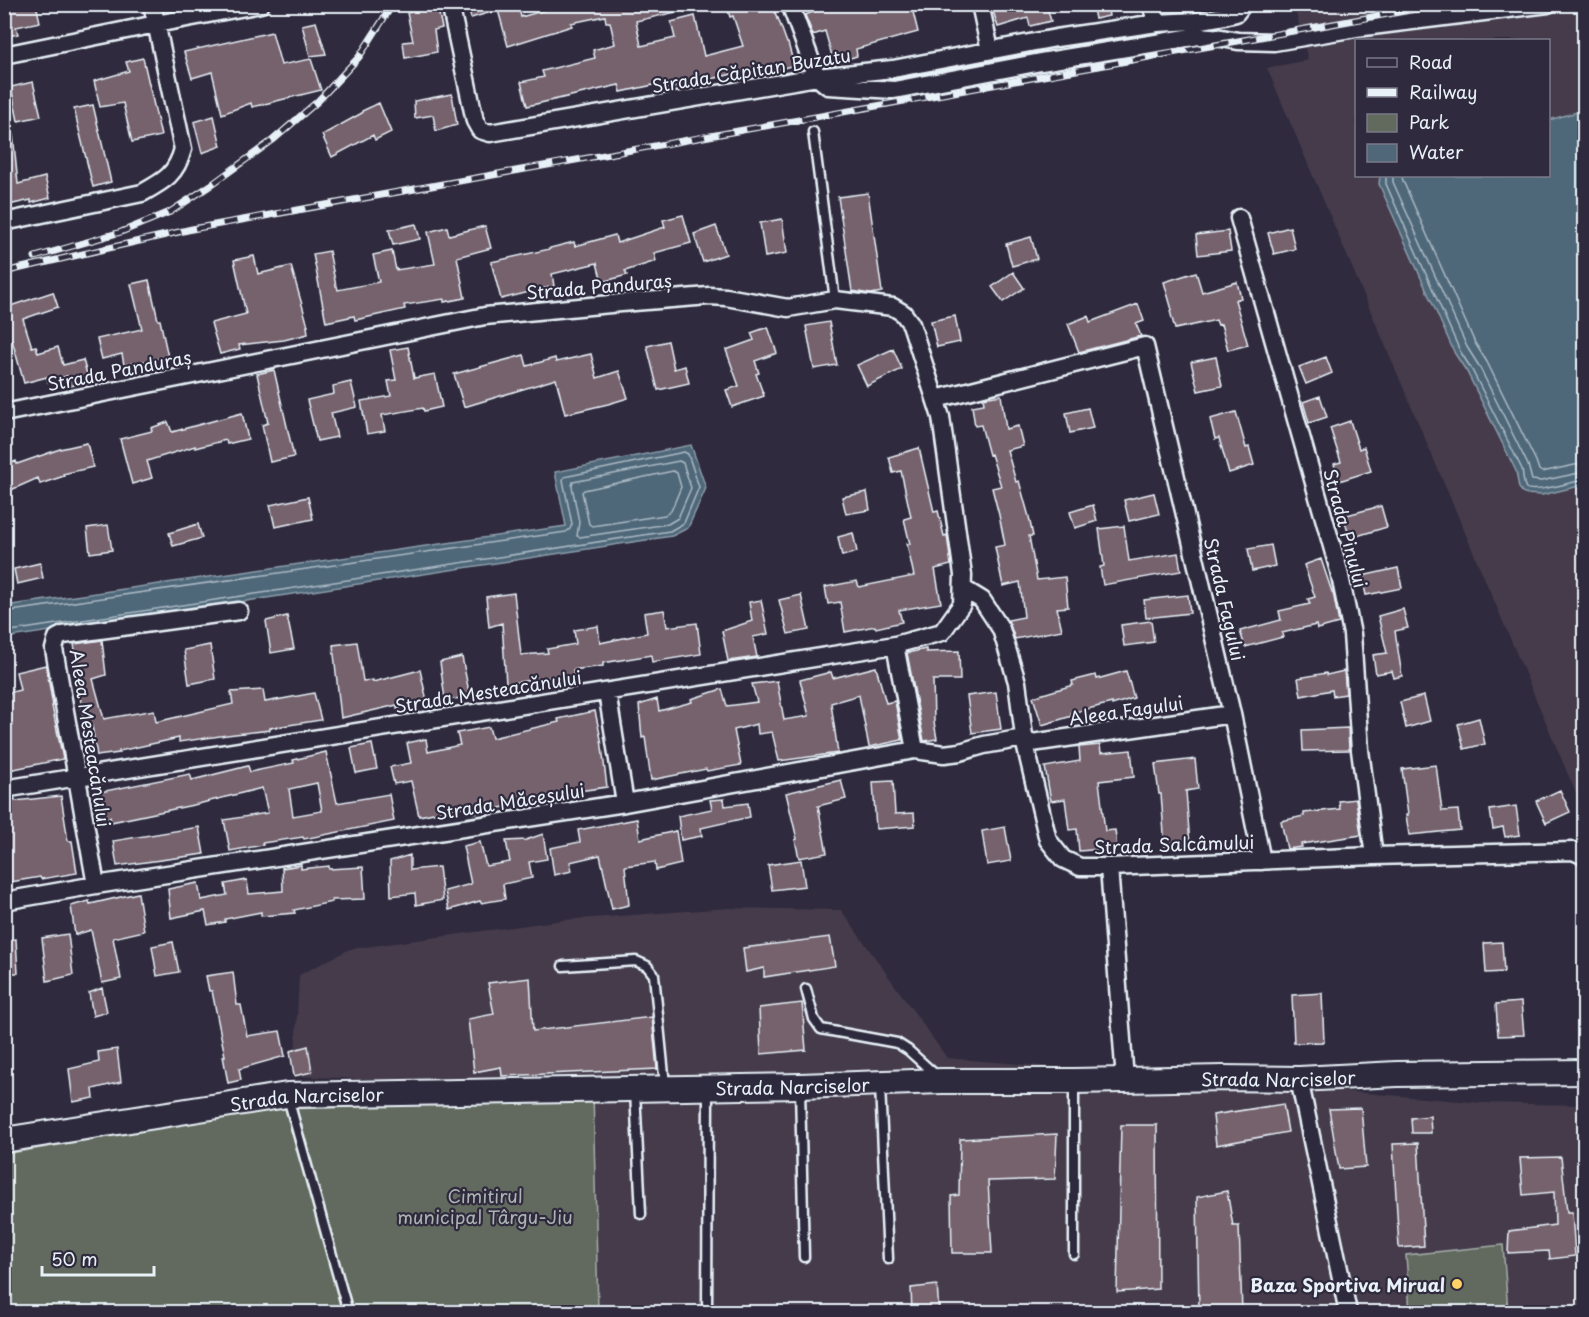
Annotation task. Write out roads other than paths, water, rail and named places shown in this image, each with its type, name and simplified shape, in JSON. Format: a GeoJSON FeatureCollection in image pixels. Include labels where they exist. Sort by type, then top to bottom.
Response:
{"type":"FeatureCollection","features":[{"type":"Feature","properties":{"kind":"main road","name":"Strada Narciselor"},"geometry":{"type":"LineString","coordinates":[[4,1140],[287,1095],[800,1086],[942,1081],[1299,1079],[1397,1074],[1584,1072]]}},
{"type":"Feature","properties":{"kind":"street"},"geometry":{"type":"LineString","coordinates":[[4,222],[142,193],[172,174],[179,163],[183,149],[152,4]]}},
{"type":"Feature","properties":{"kind":"street"},"geometry":{"type":"LineString","coordinates":[[4,55],[261,4]]}},
{"type":"Feature","properties":{"kind":"street","name":"Strada Căpitan Buzatu"},"geometry":{"type":"LineString","coordinates":[[450,4],[475,121],[480,130],[490,133],[818,77],[893,69],[990,50],[1157,23],[1197,21],[1236,13],[1243,4]]}},
{"type":"Feature","properties":{"kind":"street"},"geometry":{"type":"LineString","coordinates":[[790,4],[818,77],[828,86],[894,90],[1041,62],[1199,36],[1274,42],[1356,28],[1548,4]]}},
{"type":"Feature","properties":{"kind":"street"},"geometry":{"type":"LineString","coordinates":[[980,4],[990,50]]}},
{"type":"Feature","properties":{"kind":"street"},"geometry":{"type":"LineString","coordinates":[[1151,4],[1157,23]]}},
{"type":"Feature","properties":{"kind":"street","name":"Strada Pinului"},"geometry":{"type":"LineString","coordinates":[[1239,218],[1339,571],[1352,634],[1360,750],[1374,856]]}},
{"type":"Feature","properties":{"kind":"street","name":"Strada Panduraș"},"geometry":{"type":"LineString","coordinates":[[4,413],[484,316],[709,296],[788,308],[835,300],[893,307],[903,313],[911,324],[941,417],[963,575],[963,596]]}},
{"type":"Feature","properties":{"kind":"street","name":"Strada Fagului"},"geometry":{"type":"LineString","coordinates":[[936,399],[1145,346],[1232,714],[1262,861]]}},
{"type":"Feature","properties":{"kind":"street","name":"Strada Salcâmului"},"geometry":{"type":"LineString","coordinates":[[963,596],[982,600],[1001,629],[1017,682],[1025,741],[1048,840],[1063,859],[1080,867],[1573,851],[1584,856]]}},
{"type":"Feature","properties":{"kind":"street","name":"Strada Mesteacănului"},"geometry":{"type":"LineString","coordinates":[[4,789],[895,645],[942,632],[963,596]]}},
{"type":"Feature","properties":{"kind":"street","name":"Aleea Mesteacănului"},"geometry":{"type":"LineString","coordinates":[[96,885],[54,649],[57,638],[63,635],[239,611]]}},
{"type":"Feature","properties":{"kind":"street"},"geometry":{"type":"LineString","coordinates":[[895,645],[915,750]]}},
{"type":"Feature","properties":{"kind":"street"},"geometry":{"type":"LineString","coordinates":[[607,692],[625,803]]}},
{"type":"Feature","properties":{"kind":"street","name":"Aleea Fagului"},"geometry":{"type":"LineString","coordinates":[[915,750],[944,754],[984,745],[1232,714]]}},
{"type":"Feature","properties":{"kind":"street","name":"Strada Măceșului"},"geometry":{"type":"LineString","coordinates":[[4,901],[625,803],[915,750]]}},
{"type":"Feature","properties":{"kind":"street"},"geometry":{"type":"LineString","coordinates":[[1109,867],[1125,1080]]}},
{"type":"Feature","properties":{"kind":"street"},"geometry":{"type":"LineString","coordinates":[[1299,1079],[1348,1312]]}},
{"type":"Feature","properties":{"kind":"lane"},"geometry":{"type":"LineString","coordinates":[[813,132],[835,300]]}},
{"type":"Feature","properties":{"kind":"lane"},"geometry":{"type":"LineString","coordinates":[[563,966],[636,961],[647,966],[654,975],[665,1088]]}},
{"type":"Feature","properties":{"kind":"lane"},"geometry":{"type":"LineString","coordinates":[[806,989],[814,1019],[821,1029],[897,1043],[942,1081]]}},
{"type":"Feature","properties":{"kind":"lane"},"geometry":{"type":"LineString","coordinates":[[1074,1081],[1074,1254]]}},
{"type":"Feature","properties":{"kind":"lane"},"geometry":{"type":"LineString","coordinates":[[880,1083],[888,1259]]}},
{"type":"Feature","properties":{"kind":"lane"},"geometry":{"type":"LineString","coordinates":[[800,1086],[804,1257]]}},
{"type":"Feature","properties":{"kind":"lane"},"geometry":{"type":"LineString","coordinates":[[707,1312],[708,1087]]}},
{"type":"Feature","properties":{"kind":"lane"},"geometry":{"type":"LineString","coordinates":[[635,1089],[641,1214]]}},
{"type":"Feature","properties":{"kind":"lane"},"geometry":{"type":"LineString","coordinates":[[287,1095],[348,1312]]}},
{"type":"Feature","properties":{"kind":"water"},"geometry":{"type":"Polygon","coordinates":[[[1584,110],[1584,485],[1542,495],[1524,494],[1519,488],[1516,471],[1467,372],[1455,354],[1379,184],[1380,177],[1550,177],[1550,120],[1584,110]]]}},
{"type":"Feature","properties":{"kind":"water"},"geometry":{"type":"Polygon","coordinates":[[[691,445],[706,488],[688,528],[672,536],[5,638],[5,606],[566,526],[555,472],[691,445]]]}},
{"type":"Feature","properties":{"kind":"railway"},"geometry":{"type":"LineString","coordinates":[[35,257],[121,232],[170,212],[211,185],[273,140],[318,101],[359,57],[393,4]]}},
{"type":"Feature","properties":{"kind":"railway"},"geometry":{"type":"LineString","coordinates":[[4,272],[192,229],[1444,4]]}},
{"type":"Feature","properties":{"kind":"place","name":"Baza Sportiva Mirual"},"geometry":{"type":"Point","coordinates":[1457,1284]}},
{"type":"Feature","properties":{"kind":"park label","name":"Cimitirul municipal Târgu-Jiu"},"geometry":{"type":"Point","coordinates":[485,1205]}}]}
